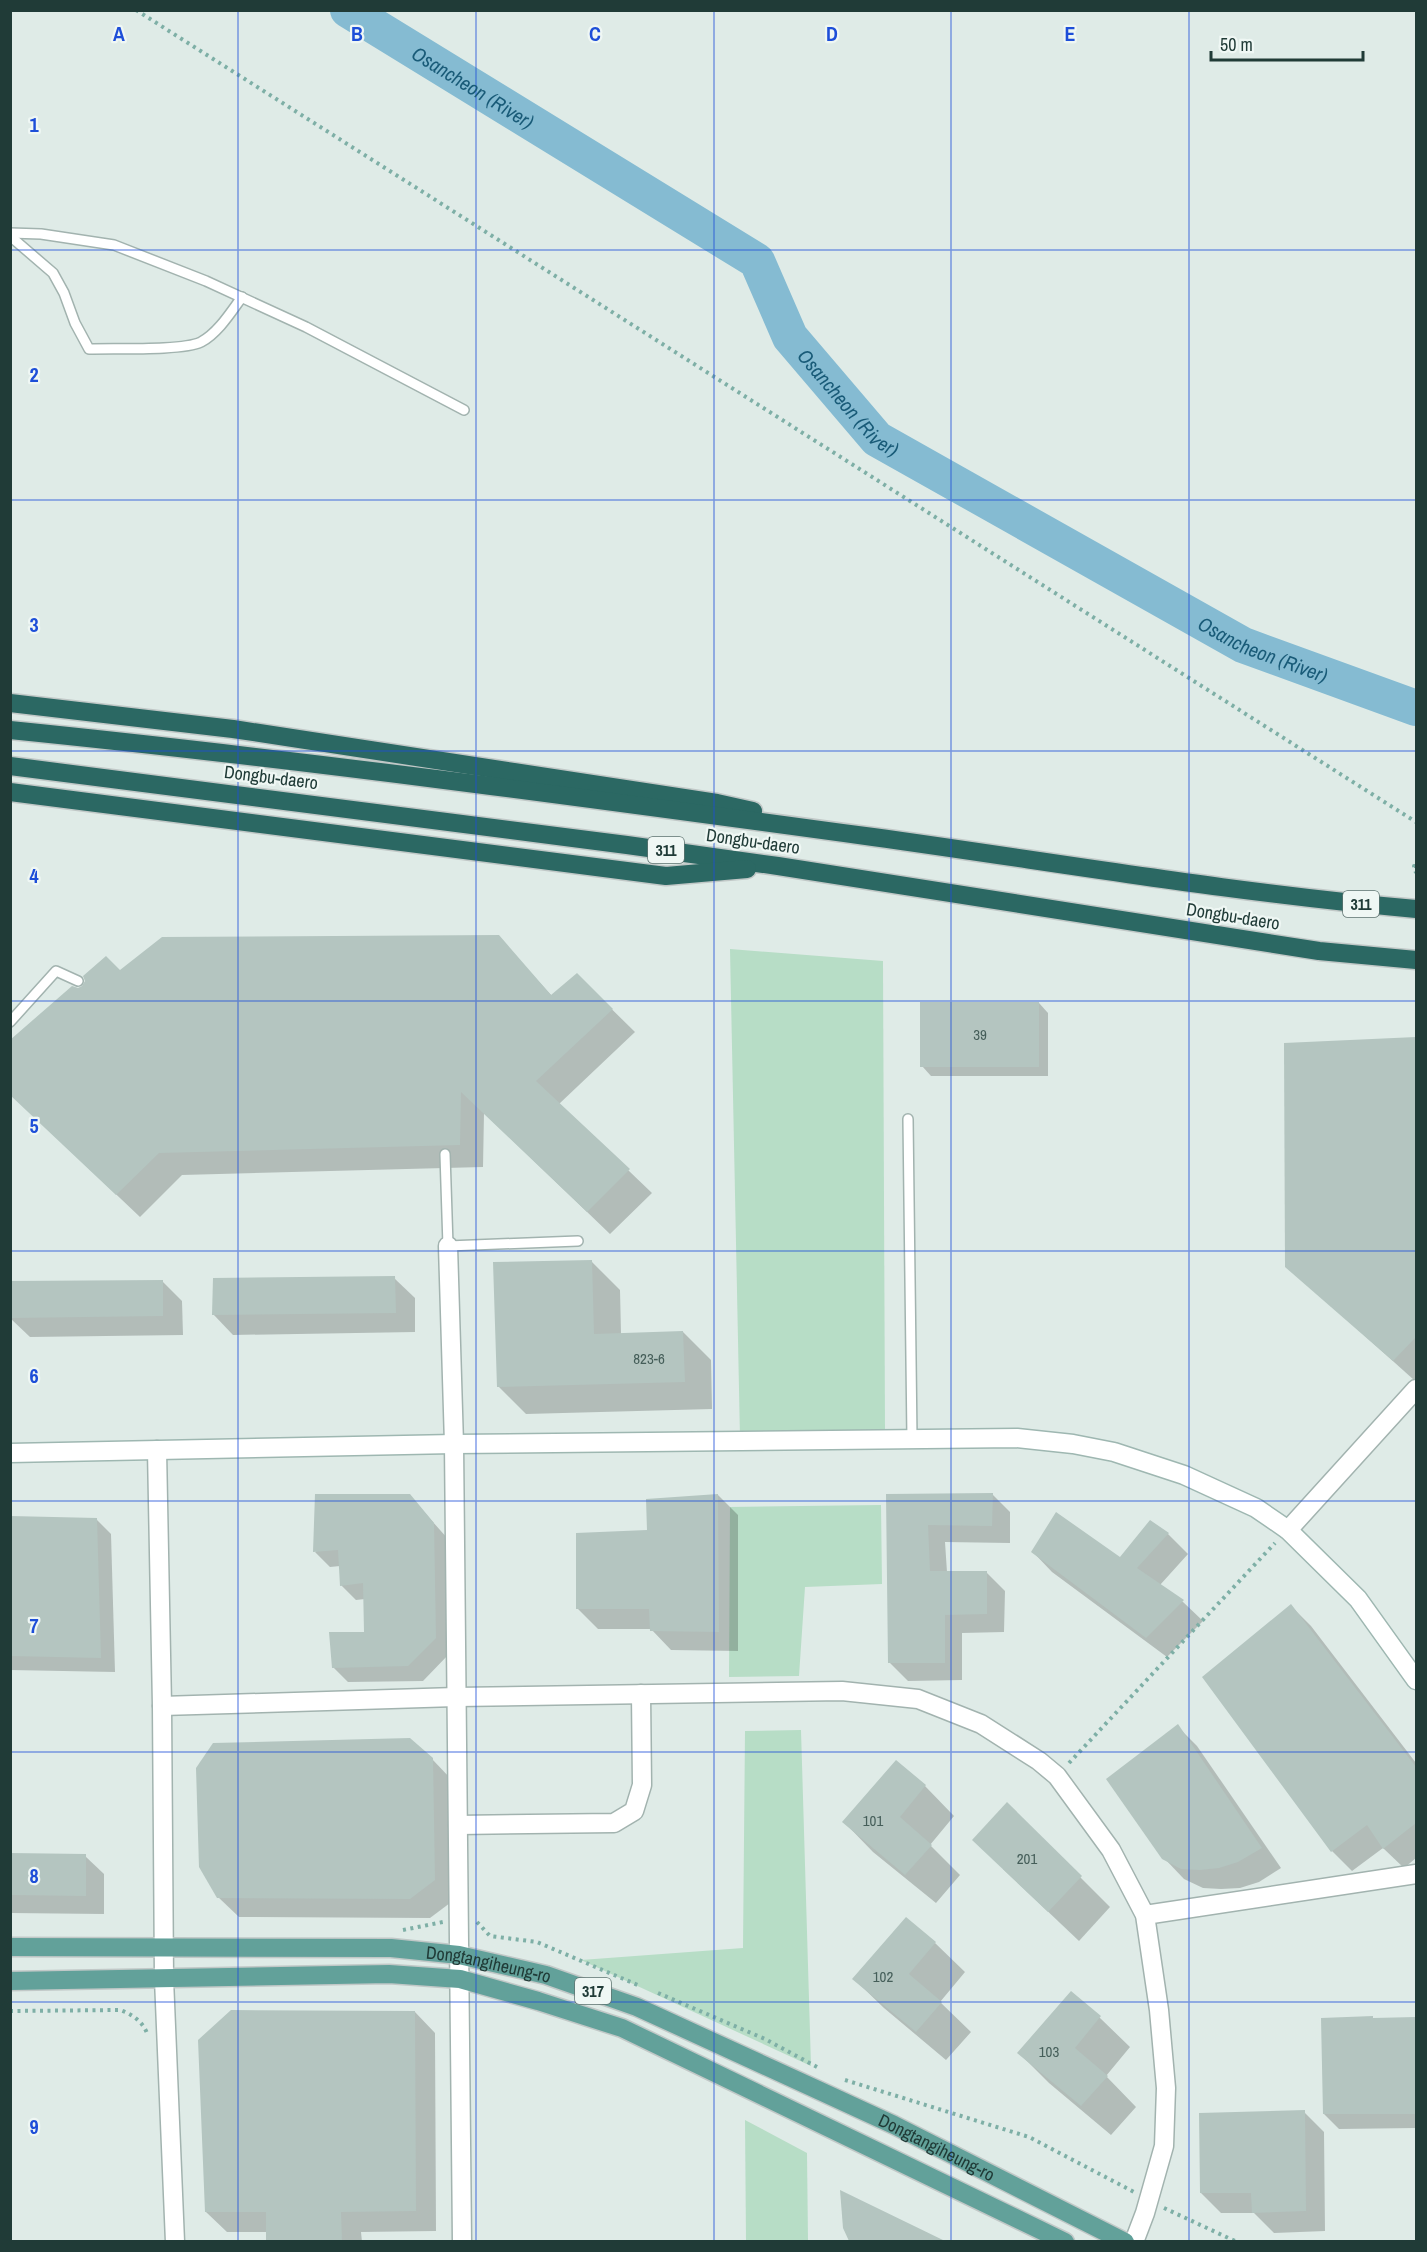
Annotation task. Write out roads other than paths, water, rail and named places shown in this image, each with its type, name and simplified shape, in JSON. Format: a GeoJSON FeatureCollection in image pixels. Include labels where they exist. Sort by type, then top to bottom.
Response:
{"type":"FeatureCollection","features":[{"type":"Feature","properties":{"kind":"highway"},"geometry":{"type":"LineString","coordinates":[[10,703],[232,729],[717,803],[872,837]]}},
{"type":"Feature","properties":{"kind":"highway","name":"Dongbu-daero"},"geometry":{"type":"LineString","coordinates":[[10,730],[194,748],[872,837],[1306,899],[1416,909]]}},
{"type":"Feature","properties":{"kind":"highway","name":"Dongbu-daero"},"geometry":{"type":"LineString","coordinates":[[10,766],[497,827],[778,866],[1319,951],[1416,960]]}},
{"type":"Feature","properties":{"kind":"highway"},"geometry":{"type":"LineString","coordinates":[[10,792],[666,876],[778,866]]}},
{"type":"Feature","properties":{"kind":"main road","name":"Dongtangiheung-ro"},"geometry":{"type":"LineString","coordinates":[[10,1947],[391,1948],[459,1954],[546,1975],[637,2007],[894,2125],[1125,2241]]}},
{"type":"Feature","properties":{"kind":"main road","name":"Dongtangiheung-ro"},"geometry":{"type":"LineString","coordinates":[[10,1981],[389,1974],[460,1979],[622,2028],[1065,2241]]}},
{"type":"Feature","properties":{"kind":"street"},"geometry":{"type":"LineString","coordinates":[[448,1246],[454,1443],[462,2241]]}},
{"type":"Feature","properties":{"kind":"street"},"geometry":{"type":"LineString","coordinates":[[1288,1530],[1416,1389]]}},
{"type":"Feature","properties":{"kind":"street"},"geometry":{"type":"LineString","coordinates":[[10,1453],[454,1443],[1017,1438],[1073,1444],[1114,1452],[1184,1475],[1256,1508],[1288,1530],[1358,1599],[1416,1680]]}},
{"type":"Feature","properties":{"kind":"street"},"geometry":{"type":"LineString","coordinates":[[157,1450],[164,1979],[175,2241]]}},
{"type":"Feature","properties":{"kind":"street"},"geometry":{"type":"LineString","coordinates":[[162,1706],[456,1697],[842,1691],[918,1699],[981,1724],[1039,1761],[1057,1776],[1111,1850],[1144,1915],[1159,2010],[1166,2088],[1164,2146],[1145,2213],[1134,2241]]}},
{"type":"Feature","properties":{"kind":"street"},"geometry":{"type":"LineString","coordinates":[[458,1826],[614,1823],[634,1811],[642,1785],[641,1694]]}},
{"type":"Feature","properties":{"kind":"street"},"geometry":{"type":"LineString","coordinates":[[1144,1915],[1416,1874]]}},
{"type":"Feature","properties":{"kind":"lane"},"geometry":{"type":"LineString","coordinates":[[10,235],[41,234],[114,245],[243,297],[306,327],[464,410]]}},
{"type":"Feature","properties":{"kind":"lane"},"geometry":{"type":"LineString","coordinates":[[10,235],[53,273],[89,349],[176,347],[200,342],[216,328],[243,297]]}},
{"type":"Feature","properties":{"kind":"lane"},"geometry":{"type":"LineString","coordinates":[[10,1022],[56,971],[78,981]]}},
{"type":"Feature","properties":{"kind":"lane"},"geometry":{"type":"LineString","coordinates":[[908,1119],[912,1439]]}},
{"type":"Feature","properties":{"kind":"lane"},"geometry":{"type":"LineString","coordinates":[[445,1154],[448,1246],[579,1241]]}},
{"type":"Feature","properties":{"kind":"waterway","name":"Osancheon (River)"},"geometry":{"type":"LineString","coordinates":[[348,10],[757,261],[790,337],[877,439],[1243,645],[1416,708]]}}]}
